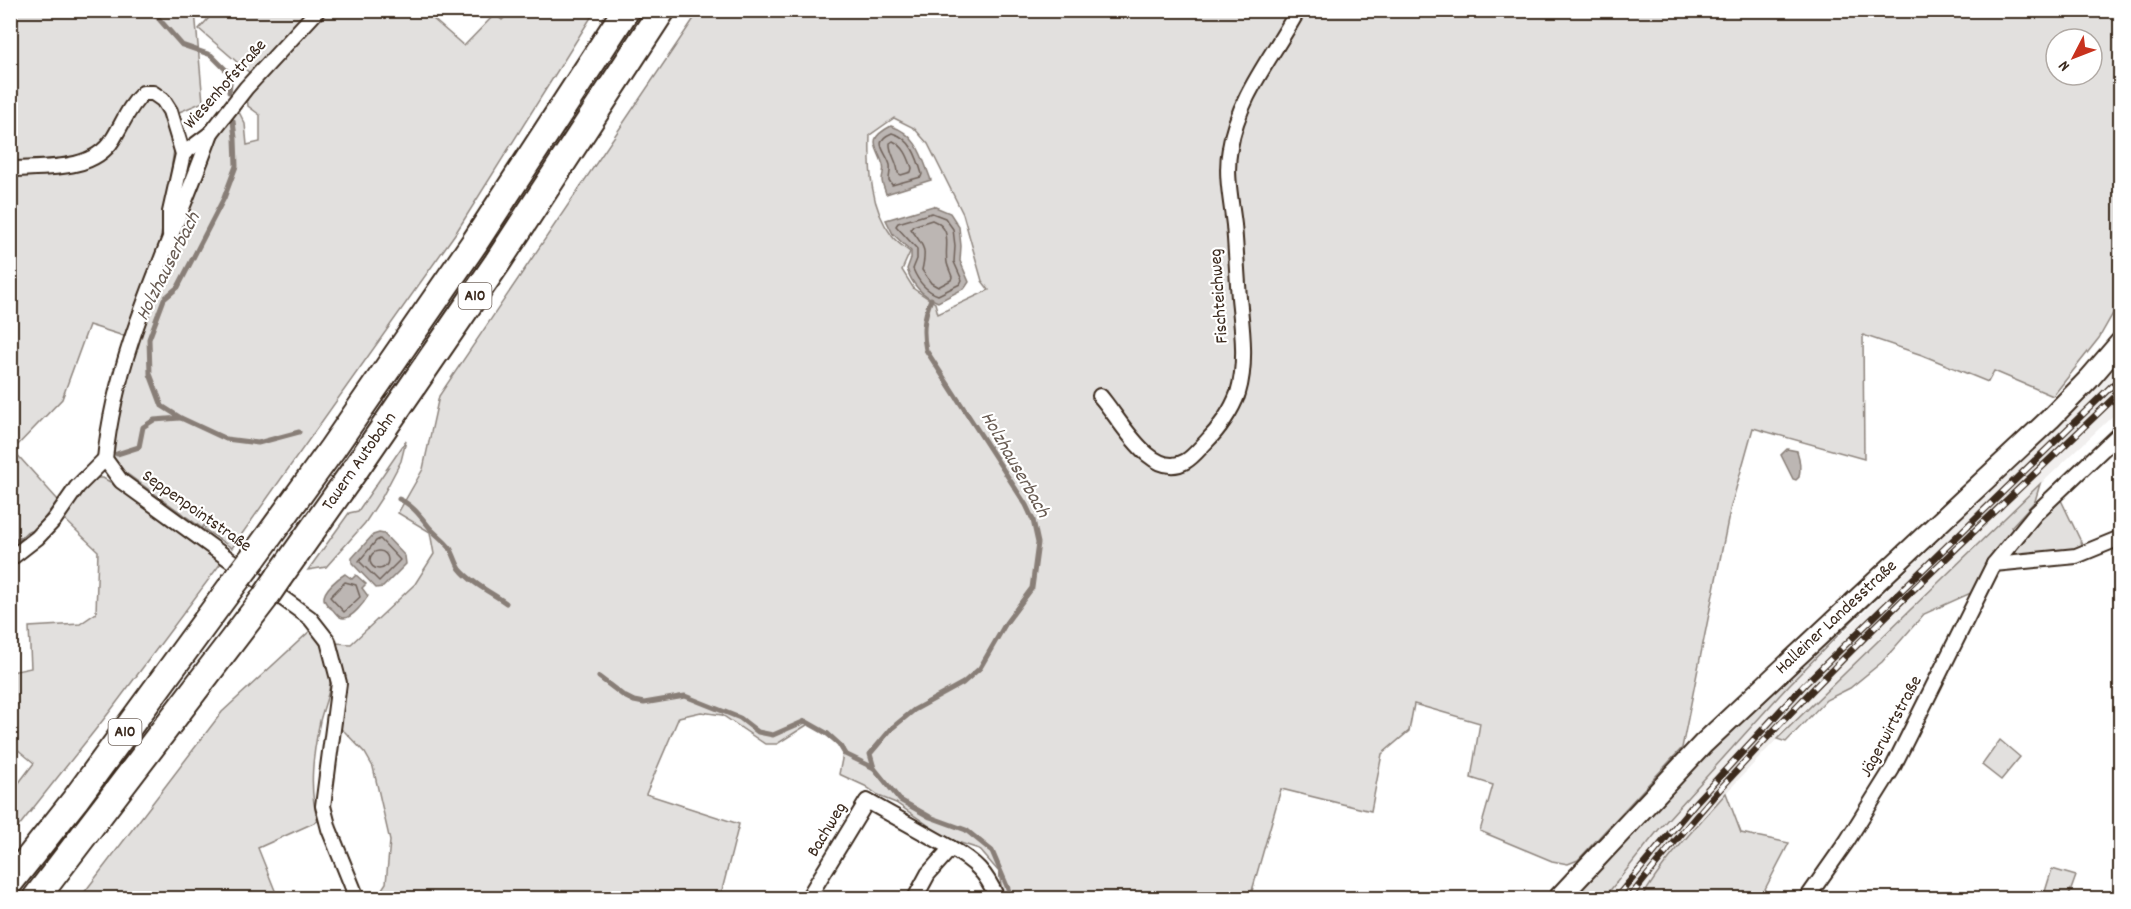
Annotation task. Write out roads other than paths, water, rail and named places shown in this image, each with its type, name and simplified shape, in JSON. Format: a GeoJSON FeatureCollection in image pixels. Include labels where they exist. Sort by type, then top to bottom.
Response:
{"type":"FeatureCollection","features":[{"type":"Feature","properties":{"kind":"highway","name":"Tauern Autobahn"},"geometry":{"type":"LineString","coordinates":[[10,882],[75,800],[332,448],[475,242],[626,10]]}},
{"type":"Feature","properties":{"kind":"highway","name":"Tauern Autobahn"},"geometry":{"type":"LineString","coordinates":[[36,898],[264,598],[364,458],[497,263],[662,10]]}},
{"type":"Feature","properties":{"kind":"main road","name":"Halleiner Landesstraße"},"geometry":{"type":"LineString","coordinates":[[1559,898],[1703,744],[2050,419],[2121,343]]}},
{"type":"Feature","properties":{"kind":"street","name":"Wiesenhofstraße"},"geometry":{"type":"LineString","coordinates":[[183,154],[211,133],[246,88],[318,10]]}},
{"type":"Feature","properties":{"kind":"street","name":"Fischteichweg"},"geometry":{"type":"LineString","coordinates":[[1100,396],[1113,410],[1141,450],[1160,464],[1173,465],[1187,461],[1209,439],[1231,409],[1242,373],[1242,331],[1227,169],[1230,146],[1237,119],[1255,81],[1298,10]]}},
{"type":"Feature","properties":{"kind":"street"},"geometry":{"type":"LineString","coordinates":[[10,168],[76,164],[98,155],[112,142],[134,102],[143,93],[153,93],[163,100],[170,111],[183,154],[170,212],[170,242]]}},
{"type":"Feature","properties":{"kind":"street"},"geometry":{"type":"LineString","coordinates":[[10,559],[37,538],[54,520],[77,487],[105,459],[116,387],[128,348],[211,133]]}},
{"type":"Feature","properties":{"kind":"street","name":"Jägerwirtstraße"},"geometry":{"type":"LineString","coordinates":[[1807,898],[1892,770],[1994,564],[2035,514],[2121,434]]}},
{"type":"Feature","properties":{"kind":"street","name":"Seppenpointstraße"},"geometry":{"type":"LineString","coordinates":[[105,459],[121,481],[310,618],[328,641],[339,683],[323,806],[329,829],[357,898]]}},
{"type":"Feature","properties":{"kind":"street"},"geometry":{"type":"LineString","coordinates":[[1994,564],[2076,556],[2121,538]]}},
{"type":"Feature","properties":{"kind":"street","name":"Bachweg"},"geometry":{"type":"LineString","coordinates":[[808,898],[867,801],[975,862],[991,883],[997,898]]}},
{"type":"Feature","properties":{"kind":"street"},"geometry":{"type":"LineString","coordinates":[[915,898],[928,874],[951,848]]}},
{"type":"Feature","properties":{"kind":"water"},"geometry":{"type":"Polygon","coordinates":[[[891,126],[913,141],[931,180],[886,194],[882,182],[884,167],[876,148],[875,139],[891,126]]]}},
{"type":"Feature","properties":{"kind":"water"},"geometry":{"type":"Polygon","coordinates":[[[933,206],[950,213],[959,227],[960,261],[969,282],[965,288],[938,302],[928,297],[915,285],[907,269],[911,251],[893,234],[886,220],[933,206]]]}},
{"type":"Feature","properties":{"kind":"water"},"geometry":{"type":"Polygon","coordinates":[[[1787,449],[1797,451],[1798,454],[1800,470],[1796,480],[1793,479],[1781,455],[1787,449]]]}},
{"type":"Feature","properties":{"kind":"water"},"geometry":{"type":"Polygon","coordinates":[[[384,534],[405,556],[406,564],[383,587],[376,588],[352,563],[352,558],[373,535],[384,534]]]}},
{"type":"Feature","properties":{"kind":"water"},"geometry":{"type":"Polygon","coordinates":[[[345,574],[352,579],[356,575],[366,584],[362,588],[368,596],[354,613],[344,618],[337,615],[327,605],[324,596],[328,588],[345,574]]]}},
{"type":"Feature","properties":{"kind":"waterway","name":"Holzhauserbach"},"geometry":{"type":"LineString","coordinates":[[151,10],[182,45],[211,55],[231,75],[229,92]]}},
{"type":"Feature","properties":{"kind":"waterway","name":"Holzhauserbach"},"geometry":{"type":"LineString","coordinates":[[233,121],[236,166],[224,198],[178,287],[164,299],[149,339],[150,374],[162,406],[181,418],[226,439],[258,443],[299,432]]}},
{"type":"Feature","properties":{"kind":"waterway","name":"Holzhauserbach"},"geometry":{"type":"LineString","coordinates":[[874,768],[870,754],[892,728],[914,710],[963,683],[980,668],[1006,623],[1032,588],[1038,543],[1033,520],[1026,505],[926,350],[924,324],[931,299]]}},
{"type":"Feature","properties":{"kind":"waterway","name":"Holzhauserbach"},"geometry":{"type":"LineString","coordinates":[[117,454],[139,447],[143,427],[154,420],[180,418]]}},
{"type":"Feature","properties":{"kind":"waterway","name":"Holzhauserbach"},"geometry":{"type":"LineString","coordinates":[[399,499],[413,508],[432,531],[448,545],[465,574],[506,603]]}},
{"type":"Feature","properties":{"kind":"waterway","name":"Holzhauserbach"},"geometry":{"type":"LineString","coordinates":[[10,541],[22,539],[28,533],[35,533],[38,530]]}},
{"type":"Feature","properties":{"kind":"waterway","name":"Holzhauserbach"},"geometry":{"type":"LineString","coordinates":[[599,677],[634,701],[644,703],[685,696],[740,718],[758,732],[773,735],[805,721],[828,734],[839,744],[845,754],[874,768],[900,800],[930,817],[966,830],[992,851],[1012,898]]}},
{"type":"Feature","properties":{"kind":"railway"},"geometry":{"type":"LineString","coordinates":[[1616,898],[1695,803],[1805,684],[2120,378]]}},
{"type":"Feature","properties":{"kind":"railway"},"geometry":{"type":"LineString","coordinates":[[1629,898],[1718,792],[1825,677],[2120,392]]}}]}
